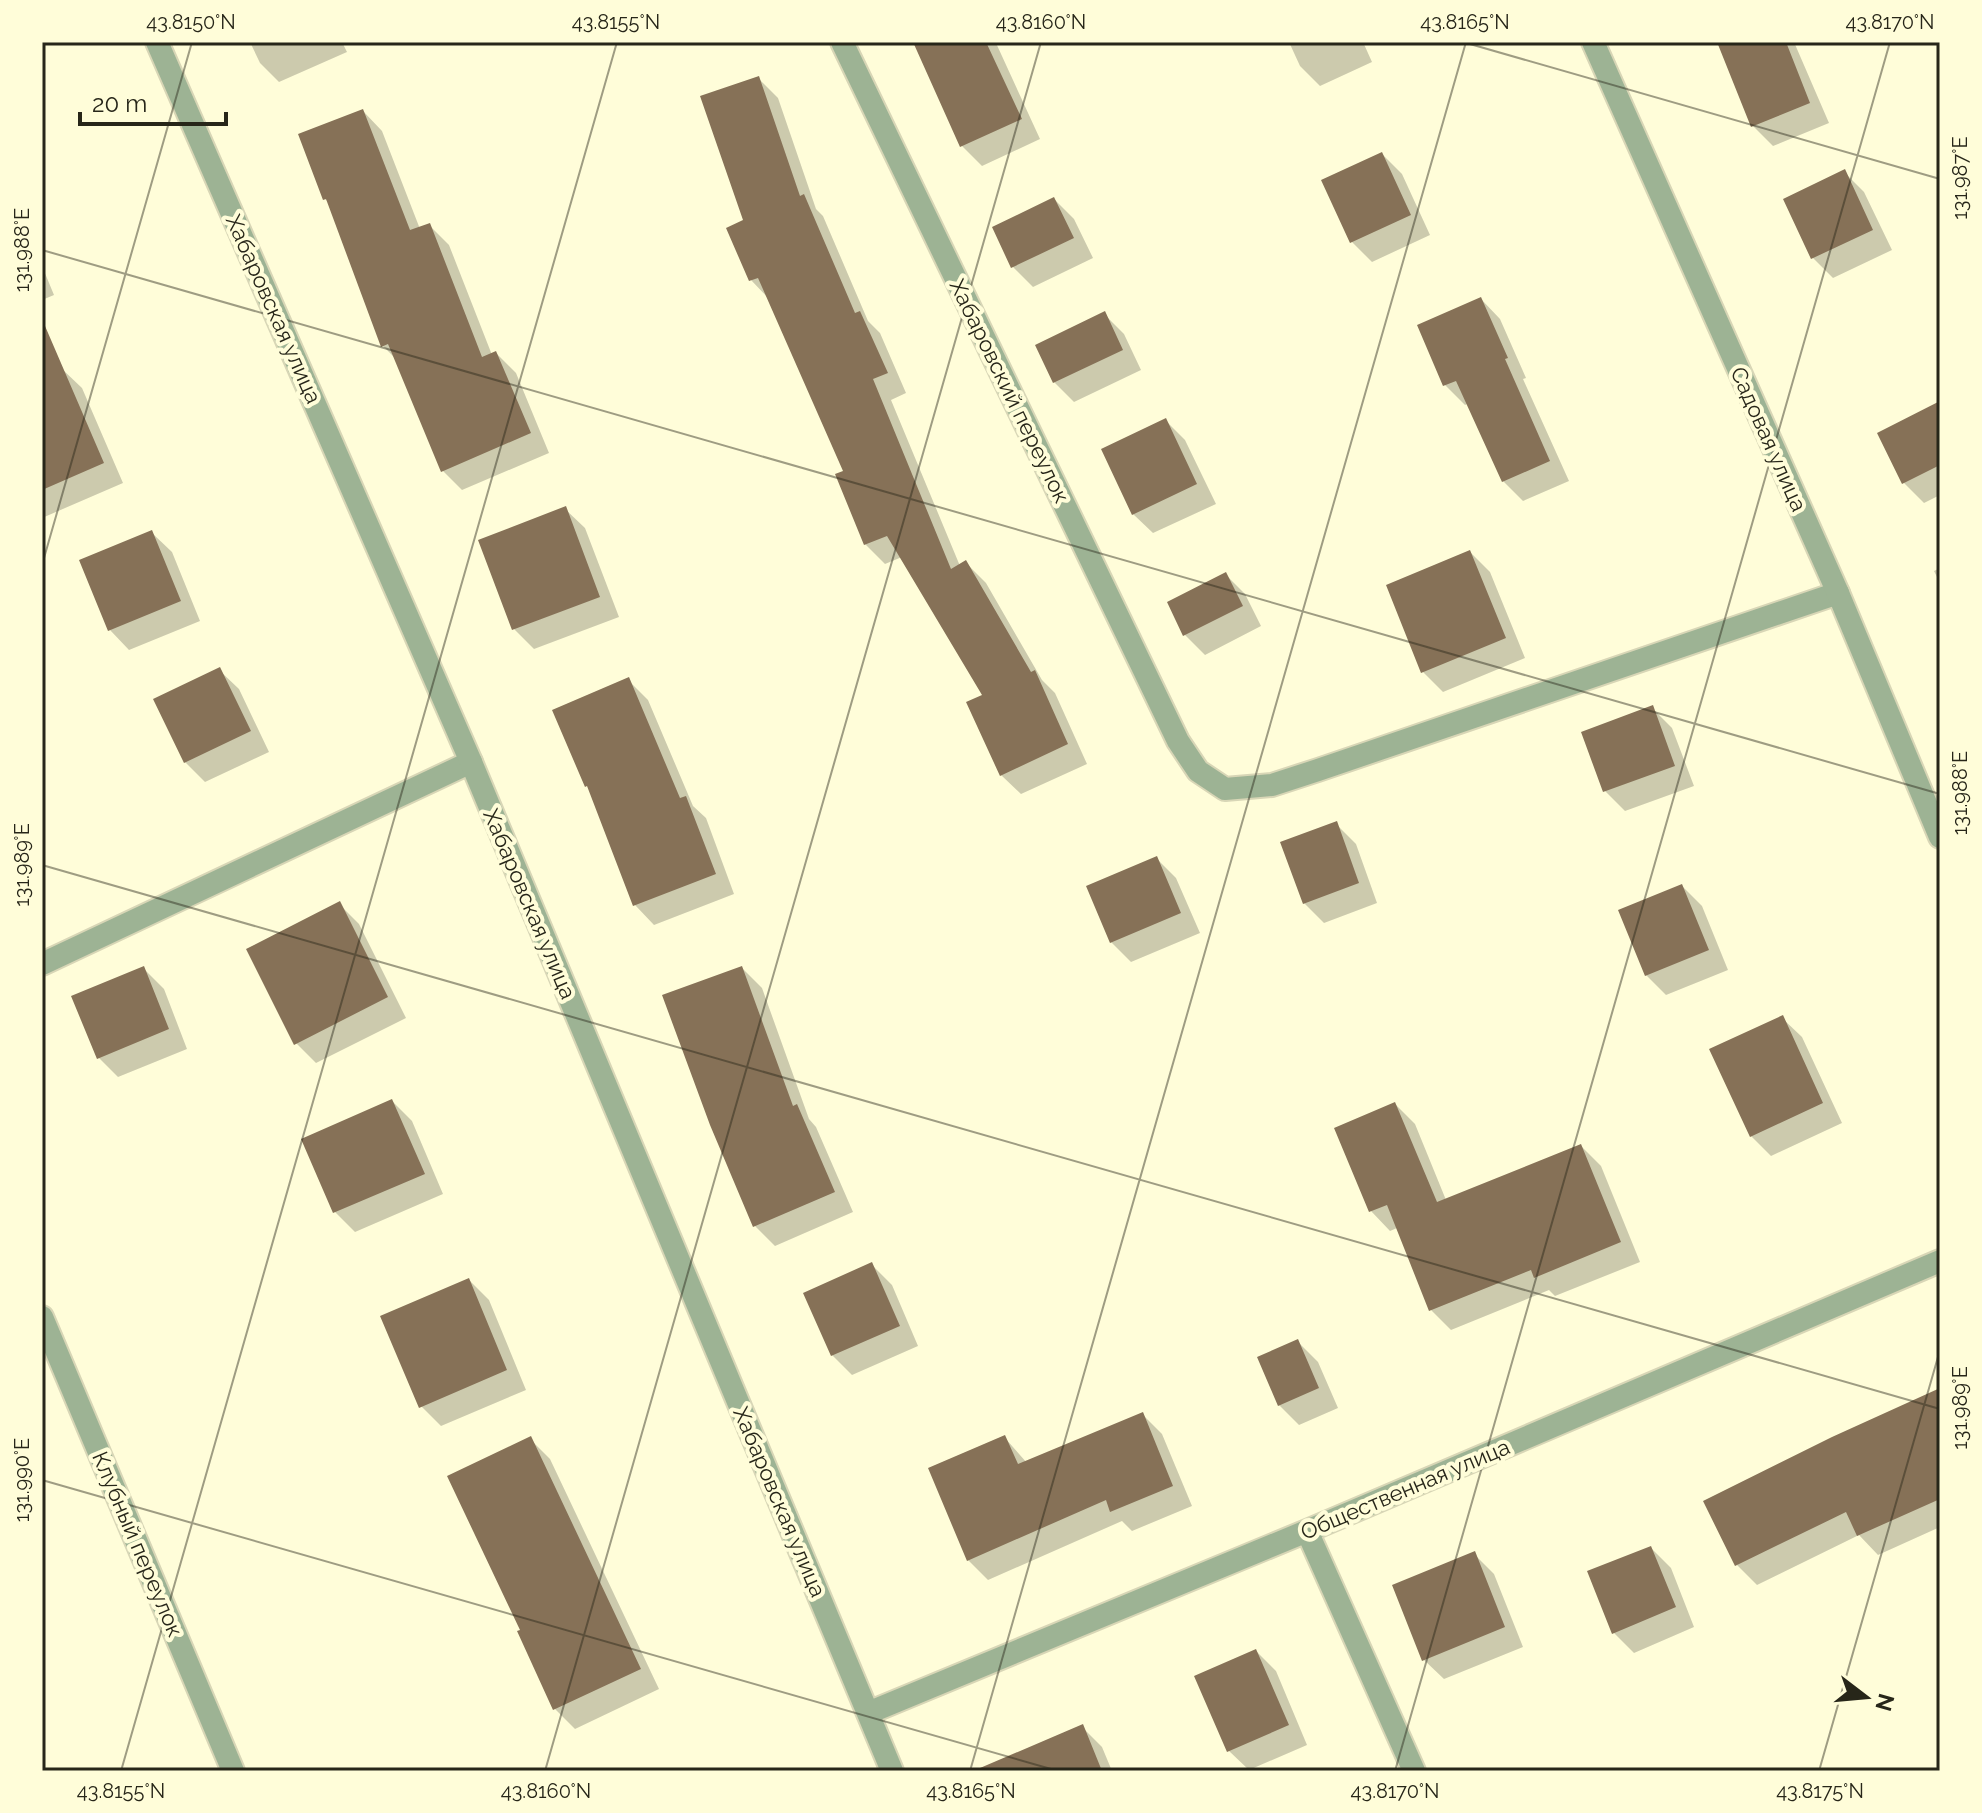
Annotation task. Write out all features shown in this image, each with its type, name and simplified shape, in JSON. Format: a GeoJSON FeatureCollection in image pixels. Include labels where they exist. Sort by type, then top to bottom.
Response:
{"type":"FeatureCollection","features":[{"type":"Feature","properties":{"kind":"street","name":"Хабаровская улица"},"geometry":{"type":"LineString","coordinates":[[157,42],[471,762],[892,1771]]}},
{"type":"Feature","properties":{"kind":"street","name":"Хабаровский переулок"},"geometry":{"type":"LineString","coordinates":[[842,42],[1178,741],[1198,771],[1225,789],[1272,785],[1838,593]]}},
{"type":"Feature","properties":{"kind":"street","name":"Садовая улица"},"geometry":{"type":"LineString","coordinates":[[1593,42],[1838,593],[1940,837]]}},
{"type":"Feature","properties":{"kind":"street"},"geometry":{"type":"LineString","coordinates":[[42,964],[471,762]]}},
{"type":"Feature","properties":{"kind":"street","name":"Общественная улица"},"geometry":{"type":"LineString","coordinates":[[868,1713],[1307,1531],[1940,1261]]}},
{"type":"Feature","properties":{"kind":"street","name":"Клубный переулок"},"geometry":{"type":"LineString","coordinates":[[42,1317],[233,1771]]}},
{"type":"Feature","properties":{"kind":"street"},"geometry":{"type":"LineString","coordinates":[[1307,1531],[1414,1771]]}},
{"type":"Feature","properties":{"kind":"building"},"geometry":{"type":"Polygon","coordinates":[[[913,42],[986,42],[1022,119],[960,147],[913,42]]]}},
{"type":"Feature","properties":{"kind":"building"},"geometry":{"type":"Polygon","coordinates":[[[1717,42],[1786,42],[1810,103],[1751,127],[1717,42]]]}},
{"type":"Feature","properties":{"kind":"building"},"geometry":{"type":"Polygon","coordinates":[[[759,76],[800,196],[804,194],[855,313],[860,311],[888,373],[873,379],[951,569],[966,560],[1031,672],[1035,670],[1068,744],[1000,776],[966,702],[982,695],[887,536],[864,545],[835,474],[843,471],[758,278],[749,281],[726,228],[743,220],[700,96],[759,76]]]}},
{"type":"Feature","properties":{"kind":"building"},"geometry":{"type":"Polygon","coordinates":[[[363,109],[410,230],[430,223],[482,357],[496,351],[531,433],[441,472],[388,344],[381,347],[326,199],[323,200],[298,134],[363,109]]]}},
{"type":"Feature","properties":{"kind":"building"},"geometry":{"type":"Polygon","coordinates":[[[1382,152],[1411,215],[1350,243],[1321,180],[1382,152]]]}},
{"type":"Feature","properties":{"kind":"building"},"geometry":{"type":"Polygon","coordinates":[[[1845,169],[1873,230],[1811,259],[1783,199],[1845,169]]]}},
{"type":"Feature","properties":{"kind":"building"},"geometry":{"type":"Polygon","coordinates":[[[1054,197],[1074,238],[1011,268],[992,227],[1054,197]]]}},
{"type":"Feature","properties":{"kind":"building"},"geometry":{"type":"Polygon","coordinates":[[[1481,297],[1550,461],[1502,482],[1456,381],[1443,386],[1417,325],[1481,297]]]}},
{"type":"Feature","properties":{"kind":"building"},"geometry":{"type":"Polygon","coordinates":[[[1105,311],[1123,350],[1053,383],[1035,345],[1105,311]]]}},
{"type":"Feature","properties":{"kind":"building"},"geometry":{"type":"Polygon","coordinates":[[[42,319],[104,463],[42,490],[42,319]]]}},
{"type":"Feature","properties":{"kind":"building"},"geometry":{"type":"Polygon","coordinates":[[[1940,401],[1940,465],[1902,484],[1877,433],[1940,401]]]}},
{"type":"Feature","properties":{"kind":"building"},"geometry":{"type":"Polygon","coordinates":[[[1166,418],[1197,484],[1132,515],[1101,449],[1166,418]]]}},
{"type":"Feature","properties":{"kind":"building"},"geometry":{"type":"Polygon","coordinates":[[[566,506],[600,597],[512,630],[478,540],[566,506]]]}},
{"type":"Feature","properties":{"kind":"building"},"geometry":{"type":"Polygon","coordinates":[[[152,530],[181,601],[108,631],[79,560],[152,530]]]}},
{"type":"Feature","properties":{"kind":"building"},"geometry":{"type":"Polygon","coordinates":[[[1470,550],[1506,638],[1421,673],[1386,585],[1470,550]]]}},
{"type":"Feature","properties":{"kind":"building"},"geometry":{"type":"Polygon","coordinates":[[[1226,572],[1243,606],[1183,636],[1167,602],[1226,572]]]}},
{"type":"Feature","properties":{"kind":"building"},"geometry":{"type":"Polygon","coordinates":[[[220,667],[251,731],[184,763],[153,699],[220,667]]]}},
{"type":"Feature","properties":{"kind":"building"},"geometry":{"type":"Polygon","coordinates":[[[629,677],[680,798],[686,796],[716,874],[633,906],[587,786],[552,710],[629,677]]]}},
{"type":"Feature","properties":{"kind":"building"},"geometry":{"type":"Polygon","coordinates":[[[1653,705],[1675,766],[1603,792],[1581,732],[1653,705]]]}},
{"type":"Feature","properties":{"kind":"building"},"geometry":{"type":"Polygon","coordinates":[[[1337,821],[1359,883],[1303,904],[1280,842],[1337,821]]]}},
{"type":"Feature","properties":{"kind":"building"},"geometry":{"type":"Polygon","coordinates":[[[1157,856],[1181,913],[1110,943],[1086,886],[1157,856]]]}},
{"type":"Feature","properties":{"kind":"building"},"geometry":{"type":"Polygon","coordinates":[[[1682,884],[1709,950],[1645,976],[1618,910],[1682,884]]]}},
{"type":"Feature","properties":{"kind":"building"},"geometry":{"type":"Polygon","coordinates":[[[340,901],[388,997],[294,1045],[246,949],[340,901]]]}},
{"type":"Feature","properties":{"kind":"building"},"geometry":{"type":"Polygon","coordinates":[[[144,966],[169,1029],[97,1059],[71,996],[144,966]]]}},
{"type":"Feature","properties":{"kind":"building"},"geometry":{"type":"Polygon","coordinates":[[[742,966],[793,1106],[797,1104],[835,1192],[753,1227],[710,1125],[662,995],[742,966]]]}},
{"type":"Feature","properties":{"kind":"building"},"geometry":{"type":"Polygon","coordinates":[[[1783,1015],[1823,1103],[1750,1137],[1709,1049],[1783,1015]]]}},
{"type":"Feature","properties":{"kind":"building"},"geometry":{"type":"Polygon","coordinates":[[[392,1099],[425,1174],[333,1213],[301,1139],[392,1099]]]}},
{"type":"Feature","properties":{"kind":"building"},"geometry":{"type":"Polygon","coordinates":[[[1395,1102],[1437,1202],[1581,1144],[1621,1242],[1534,1278],[1531,1270],[1429,1311],[1387,1205],[1369,1212],[1334,1128],[1395,1102]]]}},
{"type":"Feature","properties":{"kind":"building"},"geometry":{"type":"Polygon","coordinates":[[[872,1262],[900,1326],[831,1356],[803,1293],[872,1262]]]}},
{"type":"Feature","properties":{"kind":"building"},"geometry":{"type":"Polygon","coordinates":[[[469,1278],[507,1370],[419,1408],[380,1316],[469,1278]]]}},
{"type":"Feature","properties":{"kind":"building"},"geometry":{"type":"Polygon","coordinates":[[[1298,1339],[1319,1388],[1278,1406],[1257,1357],[1298,1339]]]}},
{"type":"Feature","properties":{"kind":"building"},"geometry":{"type":"Polygon","coordinates":[[[1940,1388],[1940,1499],[1857,1536],[1846,1512],[1735,1566],[1703,1501],[1940,1388]]]}},
{"type":"Feature","properties":{"kind":"building"},"geometry":{"type":"Polygon","coordinates":[[[1143,1412],[1173,1486],[1110,1512],[1106,1500],[967,1561],[928,1468],[1005,1435],[1018,1464],[1143,1412]]]}},
{"type":"Feature","properties":{"kind":"building"},"geometry":{"type":"Polygon","coordinates":[[[531,1436],[641,1669],[553,1710],[517,1631],[520,1630],[447,1476],[531,1436]]]}},
{"type":"Feature","properties":{"kind":"building"},"geometry":{"type":"Polygon","coordinates":[[[1651,1546],[1676,1607],[1612,1634],[1587,1571],[1651,1546]]]}},
{"type":"Feature","properties":{"kind":"building"},"geometry":{"type":"Polygon","coordinates":[[[1475,1551],[1505,1627],[1422,1661],[1392,1585],[1475,1551]]]}},
{"type":"Feature","properties":{"kind":"building"},"geometry":{"type":"Polygon","coordinates":[[[1256,1649],[1289,1725],[1227,1752],[1194,1676],[1256,1649]]]}},
{"type":"Feature","properties":{"kind":"building"},"geometry":{"type":"Polygon","coordinates":[[[1083,1724],[1102,1771],[973,1771],[1083,1724]]]}}]}
